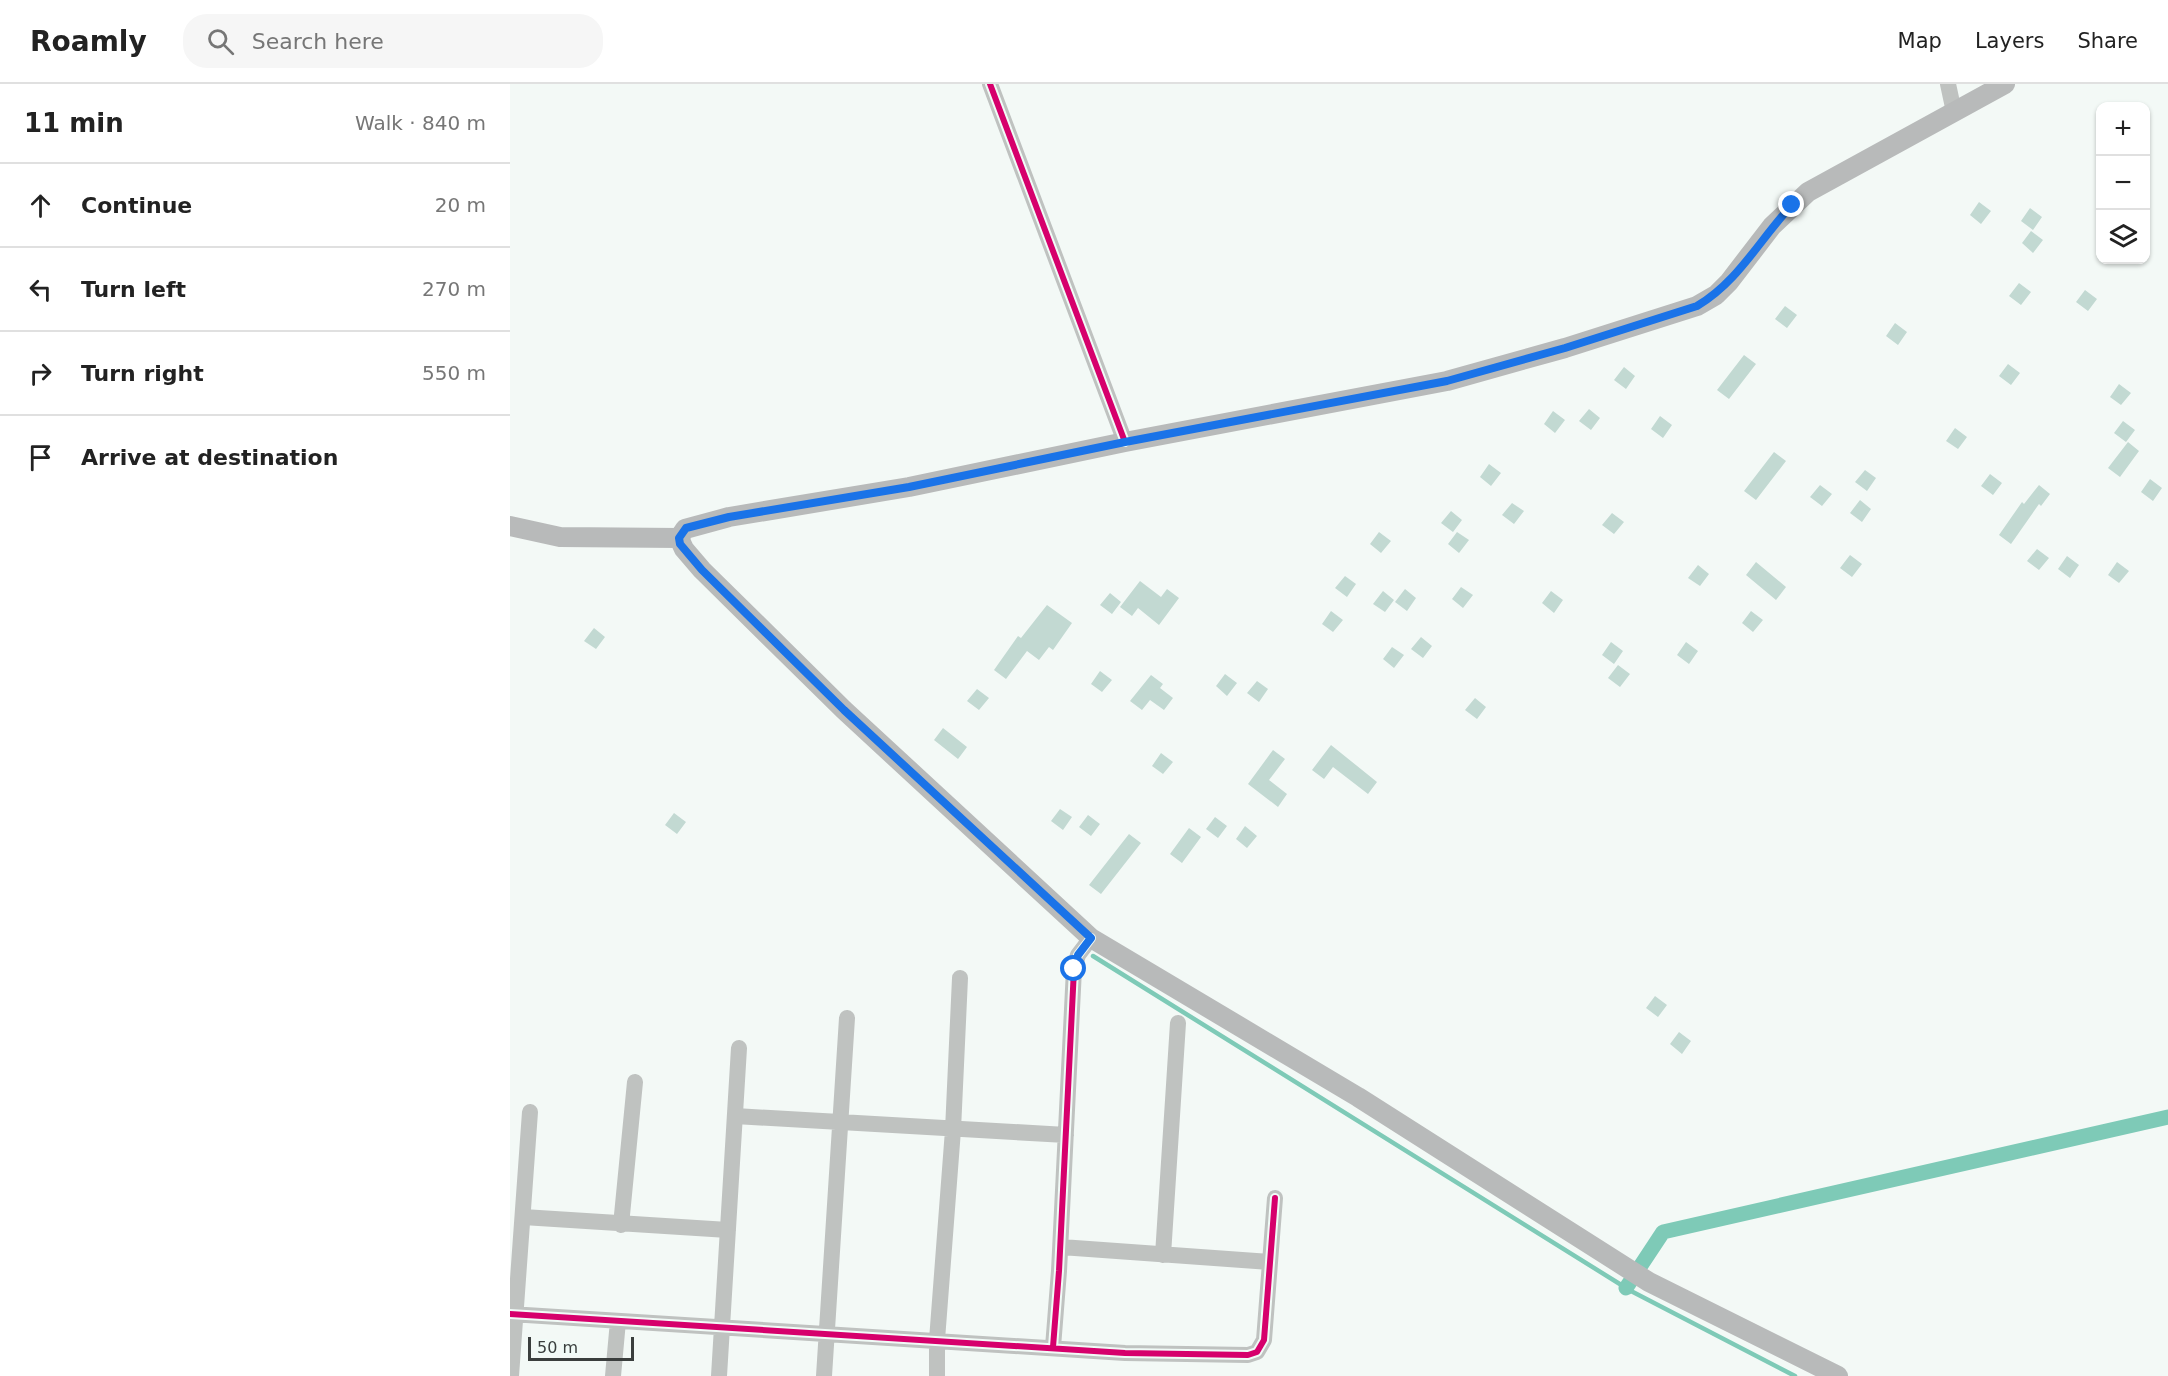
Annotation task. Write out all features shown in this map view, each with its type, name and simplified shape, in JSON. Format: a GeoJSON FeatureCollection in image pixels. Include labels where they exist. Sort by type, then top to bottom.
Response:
{"type":"FeatureCollection","features":[{"type":"Feature","properties":{"kind":"main road"},"geometry":{"type":"LineString","coordinates":[[1838,1376],[1648,1282],[1358,1097],[1085,946],[702,570],[680,544],[679,538],[686,528],[729,517],[909,487],[1125,442],[1478,374],[1697,306],[1716,295],[1729,282],[1772,226],[1808,192],[1954,112],[1993,87]]}},
{"type":"Feature","properties":{"kind":"main road"},"geometry":{"type":"LineString","coordinates":[[510,526],[560,537],[679,538]]}},
{"type":"Feature","properties":{"kind":"street"},"geometry":{"type":"LineString","coordinates":[[990,84],[1125,442]]}},
{"type":"Feature","properties":{"kind":"street"},"geometry":{"type":"LineString","coordinates":[[1948,84],[1954,112]]}},
{"type":"Feature","properties":{"kind":"street"},"geometry":{"type":"LineString","coordinates":[[1053,1347],[1074,969],[1085,946]]}},
{"type":"Feature","properties":{"kind":"street"},"geometry":{"type":"LineString","coordinates":[[937,1376],[937,1340],[953,1130],[960,978]]}},
{"type":"Feature","properties":{"kind":"street"},"geometry":{"type":"LineString","coordinates":[[824,1376],[847,1018]]}},
{"type":"Feature","properties":{"kind":"street"},"geometry":{"type":"LineString","coordinates":[[1163,1255],[1178,1023]]}},
{"type":"Feature","properties":{"kind":"street"},"geometry":{"type":"LineString","coordinates":[[719,1376],[739,1048]]}},
{"type":"Feature","properties":{"kind":"street"},"geometry":{"type":"LineString","coordinates":[[621,1225],[635,1082]]}},
{"type":"Feature","properties":{"kind":"street"},"geometry":{"type":"LineString","coordinates":[[511,1376],[513,1314],[523,1217],[530,1112]]}},
{"type":"Feature","properties":{"kind":"street"},"geometry":{"type":"LineString","coordinates":[[735,1116],[1066,1135]]}},
{"type":"Feature","properties":{"kind":"street"},"geometry":{"type":"LineString","coordinates":[[513,1314],[1125,1353],[1248,1354],[1257,1352],[1264,1340],[1275,1198]]}},
{"type":"Feature","properties":{"kind":"street"},"geometry":{"type":"LineString","coordinates":[[523,1217],[728,1230]]}},
{"type":"Feature","properties":{"kind":"street"},"geometry":{"type":"LineString","coordinates":[[1060,1246],[1270,1262]]}},
{"type":"Feature","properties":{"kind":"street"},"geometry":{"type":"LineString","coordinates":[[613,1376],[618,1321]]}},
{"type":"Feature","properties":{"kind":"building"},"geometry":{"type":"Polygon","coordinates":[[[1979,202],[1991,211],[1981,224],[1970,215],[1979,202]]]}},
{"type":"Feature","properties":{"kind":"building"},"geometry":{"type":"Polygon","coordinates":[[[2030,208],[2042,217],[2033,230],[2021,221],[2030,208]]]}},
{"type":"Feature","properties":{"kind":"building"},"geometry":{"type":"Polygon","coordinates":[[[2031,231],[2043,240],[2033,253],[2022,243],[2031,231]]]}},
{"type":"Feature","properties":{"kind":"building"},"geometry":{"type":"Polygon","coordinates":[[[2019,283],[2031,292],[2021,305],[2009,296],[2019,283]]]}},
{"type":"Feature","properties":{"kind":"building"},"geometry":{"type":"Polygon","coordinates":[[[2085,290],[2097,299],[2088,311],[2076,302],[2085,290]]]}},
{"type":"Feature","properties":{"kind":"building"},"geometry":{"type":"Polygon","coordinates":[[[1785,306],[1797,315],[1787,328],[1775,319],[1785,306]]]}},
{"type":"Feature","properties":{"kind":"building"},"geometry":{"type":"Polygon","coordinates":[[[1895,323],[1907,332],[1898,345],[1886,336],[1895,323]]]}},
{"type":"Feature","properties":{"kind":"building"},"geometry":{"type":"Polygon","coordinates":[[[1744,355],[1756,364],[1729,399],[1717,390],[1744,355]]]}},
{"type":"Feature","properties":{"kind":"building"},"geometry":{"type":"Polygon","coordinates":[[[2008,364],[2020,373],[2011,385],[1999,376],[2008,364]]]}},
{"type":"Feature","properties":{"kind":"building"},"geometry":{"type":"Polygon","coordinates":[[[1624,367],[1635,376],[1626,389],[1614,380],[1624,367]]]}},
{"type":"Feature","properties":{"kind":"building"},"geometry":{"type":"Polygon","coordinates":[[[2119,384],[2131,393],[2121,405],[2110,397],[2119,384]]]}},
{"type":"Feature","properties":{"kind":"building"},"geometry":{"type":"Polygon","coordinates":[[[1589,409],[1600,418],[1591,430],[1579,421],[1589,409]]]}},
{"type":"Feature","properties":{"kind":"building"},"geometry":{"type":"Polygon","coordinates":[[[1553,411],[1565,420],[1555,433],[1544,424],[1553,411]]]}},
{"type":"Feature","properties":{"kind":"building"},"geometry":{"type":"Polygon","coordinates":[[[1660,416],[1672,425],[1663,438],[1651,429],[1660,416]]]}},
{"type":"Feature","properties":{"kind":"building"},"geometry":{"type":"Polygon","coordinates":[[[2123,421],[2135,430],[2126,442],[2114,433],[2123,421]]]}},
{"type":"Feature","properties":{"kind":"building"},"geometry":{"type":"Polygon","coordinates":[[[1955,428],[1967,437],[1958,449],[1946,441],[1955,428]]]}},
{"type":"Feature","properties":{"kind":"building"},"geometry":{"type":"Polygon","coordinates":[[[2128,442],[2139,451],[2120,477],[2108,468],[2128,442]]]}},
{"type":"Feature","properties":{"kind":"building"},"geometry":{"type":"Polygon","coordinates":[[[1774,452],[1786,461],[1756,500],[1744,491],[1774,452]]]}},
{"type":"Feature","properties":{"kind":"building"},"geometry":{"type":"Polygon","coordinates":[[[1489,464],[1501,473],[1491,486],[1480,477],[1489,464]]]}},
{"type":"Feature","properties":{"kind":"building"},"geometry":{"type":"Polygon","coordinates":[[[1865,470],[1876,478],[1867,491],[1855,482],[1865,470]]]}},
{"type":"Feature","properties":{"kind":"building"},"geometry":{"type":"Polygon","coordinates":[[[1990,474],[2002,483],[1993,495],[1981,486],[1990,474]]]}},
{"type":"Feature","properties":{"kind":"building"},"geometry":{"type":"Polygon","coordinates":[[[2150,479],[2162,488],[2153,501],[2141,492],[2150,479]]]}},
{"type":"Feature","properties":{"kind":"building"},"geometry":{"type":"Polygon","coordinates":[[[1820,485],[1832,494],[1822,506],[1810,497],[1820,485]]]}},
{"type":"Feature","properties":{"kind":"building"},"geometry":{"type":"Polygon","coordinates":[[[2039,485],[2050,494],[2041,506],[2039,504],[2011,544],[1999,535],[2022,502],[2024,504],[2039,485]]]}},
{"type":"Feature","properties":{"kind":"building"},"geometry":{"type":"Polygon","coordinates":[[[1860,500],[1871,509],[1862,522],[1850,513],[1860,500]]]}},
{"type":"Feature","properties":{"kind":"building"},"geometry":{"type":"Polygon","coordinates":[[[1512,503],[1524,511],[1514,524],[1502,515],[1512,503]]]}},
{"type":"Feature","properties":{"kind":"building"},"geometry":{"type":"Polygon","coordinates":[[[1451,511],[1462,520],[1453,532],[1441,523],[1451,511]]]}},
{"type":"Feature","properties":{"kind":"building"},"geometry":{"type":"Polygon","coordinates":[[[1612,513],[1624,522],[1614,534],[1602,525],[1612,513]]]}},
{"type":"Feature","properties":{"kind":"building"},"geometry":{"type":"Polygon","coordinates":[[[1379,532],[1391,541],[1381,553],[1370,544],[1379,532]]]}},
{"type":"Feature","properties":{"kind":"building"},"geometry":{"type":"Polygon","coordinates":[[[1457,532],[1469,540],[1459,553],[1448,544],[1457,532]]]}},
{"type":"Feature","properties":{"kind":"building"},"geometry":{"type":"Polygon","coordinates":[[[2037,549],[2049,558],[2039,570],[2027,561],[2037,549]]]}},
{"type":"Feature","properties":{"kind":"building"},"geometry":{"type":"Polygon","coordinates":[[[1850,555],[1862,564],[1852,577],[1840,568],[1850,555]]]}},
{"type":"Feature","properties":{"kind":"building"},"geometry":{"type":"Polygon","coordinates":[[[2067,556],[2079,565],[2070,578],[2058,569],[2067,556]]]}},
{"type":"Feature","properties":{"kind":"building"},"geometry":{"type":"Polygon","coordinates":[[[1756,562],[1786,587],[1776,600],[1746,575],[1756,562]]]}},
{"type":"Feature","properties":{"kind":"building"},"geometry":{"type":"Polygon","coordinates":[[[2117,562],[2129,571],[2119,583],[2108,575],[2117,562]]]}},
{"type":"Feature","properties":{"kind":"building"},"geometry":{"type":"Polygon","coordinates":[[[1698,565],[1709,574],[1700,586],[1688,578],[1698,565]]]}},
{"type":"Feature","properties":{"kind":"building"},"geometry":{"type":"Polygon","coordinates":[[[1345,576],[1356,584],[1347,597],[1335,588],[1345,576]]]}},
{"type":"Feature","properties":{"kind":"building"},"geometry":{"type":"Polygon","coordinates":[[[1140,581],[1161,597],[1167,589],[1179,598],[1159,625],[1138,608],[1132,616],[1120,607],[1140,581]]]}},
{"type":"Feature","properties":{"kind":"building"},"geometry":{"type":"Polygon","coordinates":[[[1461,587],[1473,595],[1463,608],[1452,599],[1461,587]]]}},
{"type":"Feature","properties":{"kind":"building"},"geometry":{"type":"Polygon","coordinates":[[[1405,589],[1416,598],[1407,611],[1395,602],[1405,589]]]}},
{"type":"Feature","properties":{"kind":"building"},"geometry":{"type":"Polygon","coordinates":[[[1383,591],[1394,600],[1385,612],[1373,604],[1383,591]]]}},
{"type":"Feature","properties":{"kind":"building"},"geometry":{"type":"Polygon","coordinates":[[[1551,591],[1563,600],[1554,613],[1542,603],[1551,591]]]}},
{"type":"Feature","properties":{"kind":"building"},"geometry":{"type":"Polygon","coordinates":[[[1110,593],[1121,602],[1112,614],[1100,605],[1110,593]]]}},
{"type":"Feature","properties":{"kind":"building"},"geometry":{"type":"Polygon","coordinates":[[[1047,605],[1072,623],[1053,650],[1049,647],[1039,660],[1027,651],[1006,679],[994,670],[1018,636],[1021,638],[1047,605]]]}},
{"type":"Feature","properties":{"kind":"building"},"geometry":{"type":"Polygon","coordinates":[[[1331,611],[1343,620],[1333,632],[1322,624],[1331,611]]]}},
{"type":"Feature","properties":{"kind":"building"},"geometry":{"type":"Polygon","coordinates":[[[1751,611],[1763,620],[1753,632],[1742,623],[1751,611]]]}},
{"type":"Feature","properties":{"kind":"building"},"geometry":{"type":"Polygon","coordinates":[[[594,628],[605,637],[596,649],[584,641],[594,628]]]}},
{"type":"Feature","properties":{"kind":"building"},"geometry":{"type":"Polygon","coordinates":[[[1421,637],[1432,646],[1423,658],[1411,649],[1421,637]]]}},
{"type":"Feature","properties":{"kind":"building"},"geometry":{"type":"Polygon","coordinates":[[[1611,642],[1623,651],[1614,664],[1602,655],[1611,642]]]}},
{"type":"Feature","properties":{"kind":"building"},"geometry":{"type":"Polygon","coordinates":[[[1686,642],[1698,651],[1689,664],[1677,655],[1686,642]]]}},
{"type":"Feature","properties":{"kind":"building"},"geometry":{"type":"Polygon","coordinates":[[[1392,647],[1404,655],[1394,668],[1383,659],[1392,647]]]}},
{"type":"Feature","properties":{"kind":"building"},"geometry":{"type":"Polygon","coordinates":[[[1618,665],[1630,674],[1620,687],[1608,678],[1618,665]]]}},
{"type":"Feature","properties":{"kind":"building"},"geometry":{"type":"Polygon","coordinates":[[[1100,671],[1112,680],[1102,692],[1091,684],[1100,671]]]}},
{"type":"Feature","properties":{"kind":"building"},"geometry":{"type":"Polygon","coordinates":[[[1225,674],[1237,683],[1227,696],[1216,686],[1225,674]]]}},
{"type":"Feature","properties":{"kind":"building"},"geometry":{"type":"Polygon","coordinates":[[[1151,675],[1163,684],[1160,688],[1173,698],[1164,710],[1150,700],[1142,710],[1130,701],[1151,675]]]}},
{"type":"Feature","properties":{"kind":"building"},"geometry":{"type":"Polygon","coordinates":[[[1257,681],[1268,689],[1259,702],[1247,693],[1257,681]]]}},
{"type":"Feature","properties":{"kind":"building"},"geometry":{"type":"Polygon","coordinates":[[[977,689],[989,698],[979,710],[967,701],[977,689]]]}},
{"type":"Feature","properties":{"kind":"building"},"geometry":{"type":"Polygon","coordinates":[[[1475,698],[1486,707],[1477,719],[1465,710],[1475,698]]]}},
{"type":"Feature","properties":{"kind":"building"},"geometry":{"type":"Polygon","coordinates":[[[943,728],[967,747],[958,759],[934,740],[943,728]]]}},
{"type":"Feature","properties":{"kind":"building"},"geometry":{"type":"Polygon","coordinates":[[[1331,745],[1377,782],[1368,794],[1333,767],[1324,779],[1312,770],[1331,745]]]}},
{"type":"Feature","properties":{"kind":"building"},"geometry":{"type":"Polygon","coordinates":[[[1273,750],[1285,759],[1269,780],[1287,794],[1278,807],[1248,784],[1273,750]]]}},
{"type":"Feature","properties":{"kind":"building"},"geometry":{"type":"Polygon","coordinates":[[[1161,753],[1173,762],[1163,774],[1152,766],[1161,753]]]}},
{"type":"Feature","properties":{"kind":"building"},"geometry":{"type":"Polygon","coordinates":[[[1060,809],[1072,817],[1063,830],[1051,821],[1060,809]]]}},
{"type":"Feature","properties":{"kind":"building"},"geometry":{"type":"Polygon","coordinates":[[[674,813],[686,822],[677,834],[665,825],[674,813]]]}},
{"type":"Feature","properties":{"kind":"building"},"geometry":{"type":"Polygon","coordinates":[[[1088,815],[1100,824],[1091,836],[1079,827],[1088,815]]]}},
{"type":"Feature","properties":{"kind":"building"},"geometry":{"type":"Polygon","coordinates":[[[1215,817],[1227,826],[1218,838],[1206,829],[1215,817]]]}},
{"type":"Feature","properties":{"kind":"building"},"geometry":{"type":"Polygon","coordinates":[[[1245,826],[1257,836],[1247,848],[1236,839],[1245,826]]]}},
{"type":"Feature","properties":{"kind":"building"},"geometry":{"type":"Polygon","coordinates":[[[1189,828],[1201,837],[1182,863],[1170,854],[1189,828]]]}},
{"type":"Feature","properties":{"kind":"building"},"geometry":{"type":"Polygon","coordinates":[[[1129,834],[1141,843],[1101,894],[1089,885],[1129,834]]]}},
{"type":"Feature","properties":{"kind":"building"},"geometry":{"type":"Polygon","coordinates":[[[1655,996],[1667,1005],[1658,1017],[1646,1008],[1655,996]]]}},
{"type":"Feature","properties":{"kind":"building"},"geometry":{"type":"Polygon","coordinates":[[[1679,1032],[1691,1041],[1682,1054],[1670,1044],[1679,1032]]]}},
{"type":"Feature","properties":{"kind":"waterway"},"geometry":{"type":"LineString","coordinates":[[1093,956],[1631,1291],[1795,1376]]}},
{"type":"Feature","properties":{"kind":"waterway"},"geometry":{"type":"LineString","coordinates":[[1626,1288],[1663,1232],[2168,1117]]}},
{"type":"Feature","properties":{"kind":"cycle path"},"geometry":{"type":"LineString","coordinates":[[990,84],[1125,442]]}},
{"type":"Feature","properties":{"kind":"cycle path"},"geometry":{"type":"LineString","coordinates":[[1053,1347],[1074,969],[1078,955],[1091,938]]}},
{"type":"Feature","properties":{"kind":"cycle path"},"geometry":{"type":"LineString","coordinates":[[510,1314],[1125,1353],[1248,1355],[1257,1352],[1264,1340],[1275,1198]]}},
{"type":"Feature","properties":{"kind":"route"},"geometry":{"type":"LineString","coordinates":[[1074,969],[1078,955],[1091,938],[844,710],[702,570],[680,544],[679,538],[682,532],[686,528],[729,517],[909,487],[1489,371],[1697,306],[1716,295],[1729,282],[1772,226],[1792,205]]}}]}
